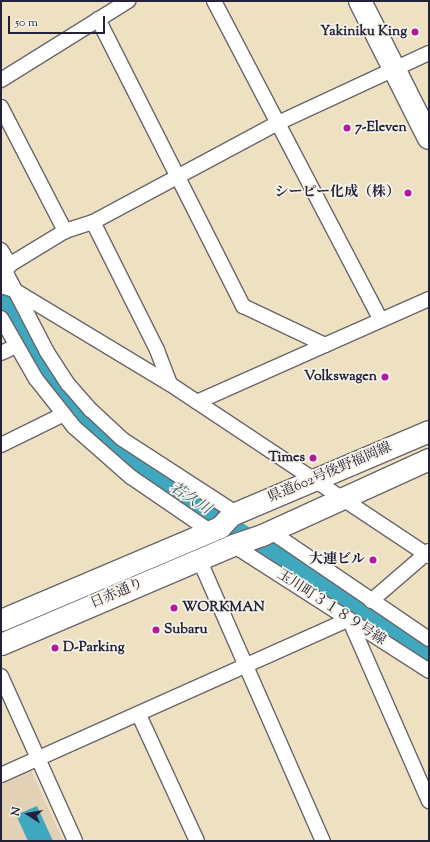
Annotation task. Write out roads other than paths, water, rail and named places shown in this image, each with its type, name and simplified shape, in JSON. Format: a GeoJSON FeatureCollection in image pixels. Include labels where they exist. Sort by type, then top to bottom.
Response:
{"type":"FeatureCollection","features":[{"type":"Feature","properties":{"kind":"highway"},"geometry":{"type":"LineString","coordinates":[[360,1],[429,138]]}},
{"type":"Feature","properties":{"kind":"main road","name":"県道602号後野福岡線"},"geometry":{"type":"LineString","coordinates":[[224,522],[429,431]]}},
{"type":"Feature","properties":{"kind":"main road","name":"県道602号後野福岡線"},"geometry":{"type":"LineString","coordinates":[[233,545],[266,533],[342,496],[429,459]]}},
{"type":"Feature","properties":{"kind":"main road","name":"日赤通り"},"geometry":{"type":"LineString","coordinates":[[1,620],[224,522]]}},
{"type":"Feature","properties":{"kind":"main road","name":"日赤通り"},"geometry":{"type":"LineString","coordinates":[[1,644],[233,545]]}},
{"type":"Feature","properties":{"kind":"street"},"geometry":{"type":"LineString","coordinates":[[214,1],[381,320]]}},
{"type":"Feature","properties":{"kind":"street"},"geometry":{"type":"LineString","coordinates":[[1,80],[98,19],[122,2]]}},
{"type":"Feature","properties":{"kind":"street"},"geometry":{"type":"LineString","coordinates":[[98,19],[175,176],[243,306],[326,345]]}},
{"type":"Feature","properties":{"kind":"street"},"geometry":{"type":"LineString","coordinates":[[5,268],[65,231],[93,222],[175,176],[278,123],[429,53]]}},
{"type":"Feature","properties":{"kind":"street"},"geometry":{"type":"LineString","coordinates":[[1,107],[65,231]]}},
{"type":"Feature","properties":{"kind":"street"},"geometry":{"type":"LineString","coordinates":[[93,222],[156,350],[170,384]]}},
{"type":"Feature","properties":{"kind":"street"},"geometry":{"type":"LineString","coordinates":[[1,250],[9,288],[58,369],[91,410],[122,439],[224,522]]}},
{"type":"Feature","properties":{"kind":"street"},"geometry":{"type":"LineString","coordinates":[[9,288],[170,384],[428,553],[371,601]]}},
{"type":"Feature","properties":{"kind":"street"},"geometry":{"type":"LineString","coordinates":[[197,402],[429,299]]}},
{"type":"Feature","properties":{"kind":"street"},"geometry":{"type":"LineString","coordinates":[[1,318],[36,379],[62,415],[131,476],[224,522]]}},
{"type":"Feature","properties":{"kind":"street"},"geometry":{"type":"LineString","coordinates":[[1,353],[16,346]]}},
{"type":"Feature","properties":{"kind":"street"},"geometry":{"type":"LineString","coordinates":[[1,445],[62,415]]}},
{"type":"Feature","properties":{"kind":"street","name":"玉川町３１８９号線"},"geometry":{"type":"LineString","coordinates":[[266,533],[429,639]]}},
{"type":"Feature","properties":{"kind":"street","name":"玉川町３１８９号線"},"geometry":{"type":"LineString","coordinates":[[233,545],[429,671]]}},
{"type":"Feature","properties":{"kind":"street"},"geometry":{"type":"LineString","coordinates":[[199,559],[244,665],[323,841]]}},
{"type":"Feature","properties":{"kind":"street"},"geometry":{"type":"LineString","coordinates":[[1,775],[139,715],[244,665],[349,619],[429,801]]}},
{"type":"Feature","properties":{"kind":"street"},"geometry":{"type":"LineString","coordinates":[[1,676],[74,841]]}},
{"type":"Feature","properties":{"kind":"street"},"geometry":{"type":"LineString","coordinates":[[139,715],[197,841]]}},
{"type":"Feature","properties":{"kind":"water","name":"若久川"},"geometry":{"type":"Polygon","coordinates":[[[1,271],[67,386],[207,500],[429,644],[429,667],[133,474],[65,413],[1,311],[1,271]]]}},
{"type":"Feature","properties":{"kind":"water"},"geometry":{"type":"Polygon","coordinates":[[[37,806],[53,841],[28,841],[16,815],[37,806]]]}},
{"type":"Feature","properties":{"kind":"place","name":"Yakiniku King"},"geometry":{"type":"Point","coordinates":[415,32]}},
{"type":"Feature","properties":{"kind":"place","name":"7-Eleven"},"geometry":{"type":"Point","coordinates":[347,128]}},
{"type":"Feature","properties":{"kind":"place","name":"シーピー化成（株）"},"geometry":{"type":"Point","coordinates":[408,193]}},
{"type":"Feature","properties":{"kind":"place","name":"Volkswagen"},"geometry":{"type":"Point","coordinates":[385,377]}},
{"type":"Feature","properties":{"kind":"place","name":"Times"},"geometry":{"type":"Point","coordinates":[313,458]}},
{"type":"Feature","properties":{"kind":"place","name":"大連ビル"},"geometry":{"type":"Point","coordinates":[373,560]}},
{"type":"Feature","properties":{"kind":"place","name":"WORKMAN"},"geometry":{"type":"Point","coordinates":[174,608]}},
{"type":"Feature","properties":{"kind":"place","name":"Subaru"},"geometry":{"type":"Point","coordinates":[156,630]}},
{"type":"Feature","properties":{"kind":"place","name":"D-Parking"},"geometry":{"type":"Point","coordinates":[55,648]}}]}
